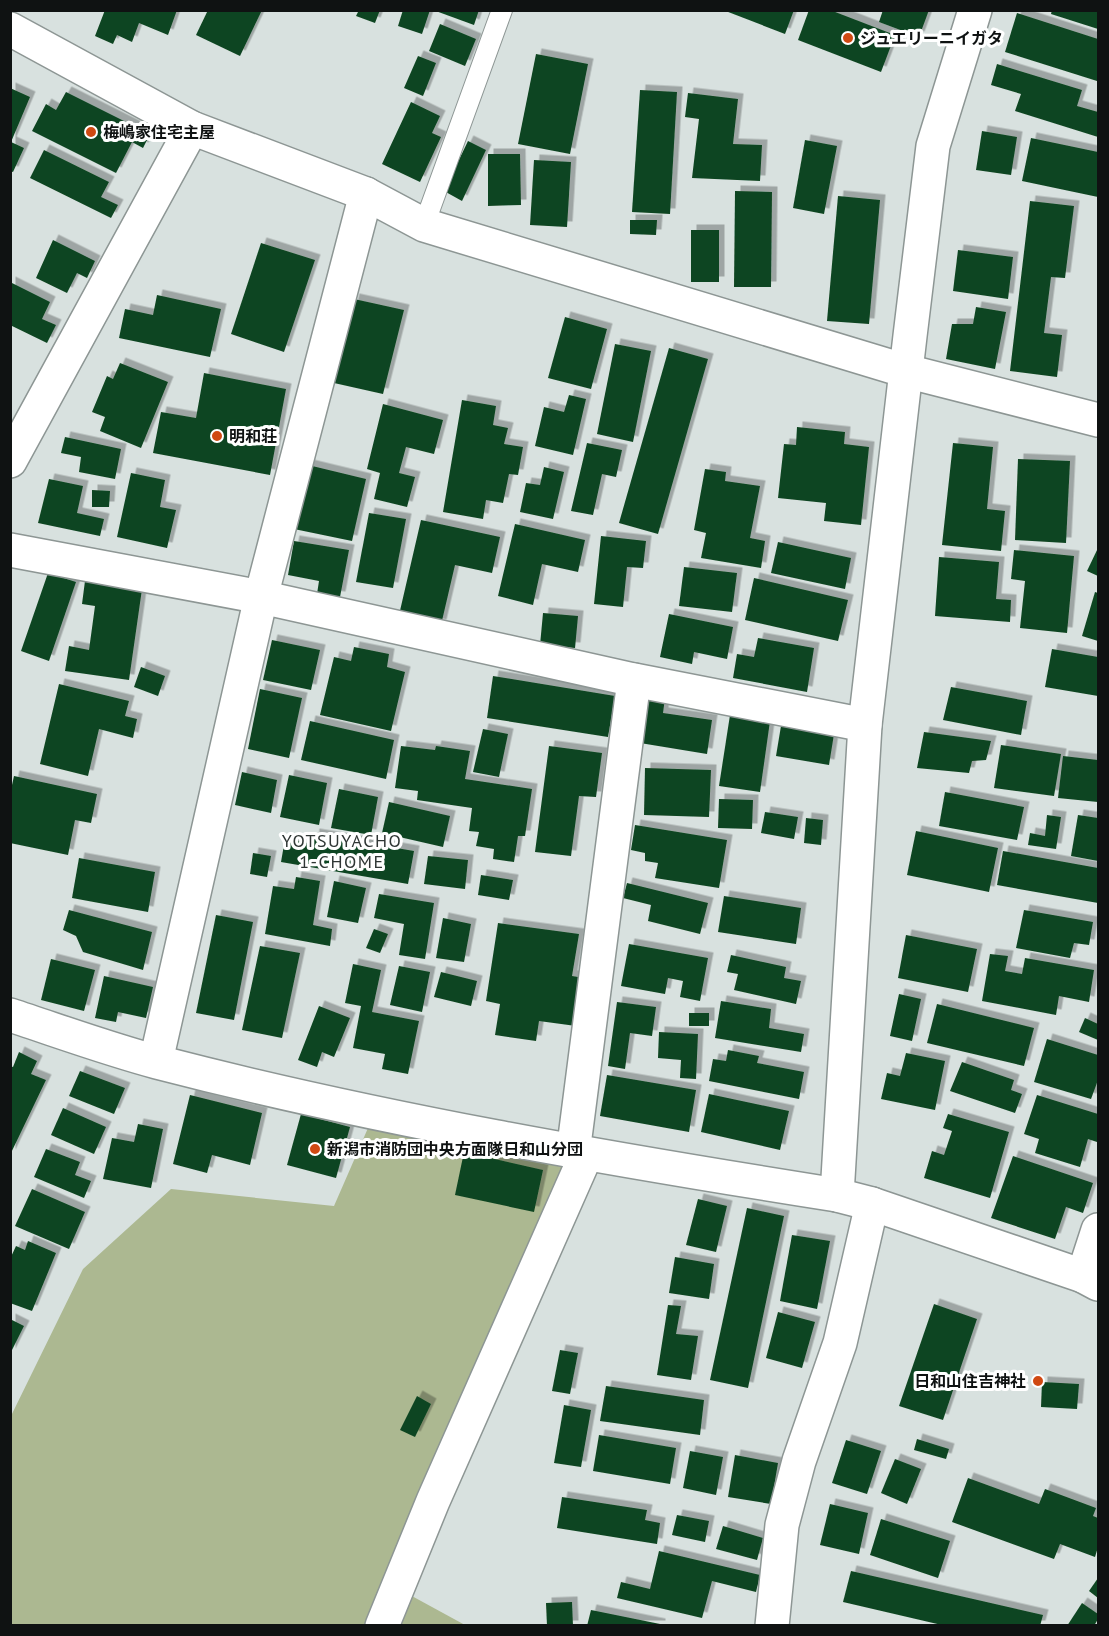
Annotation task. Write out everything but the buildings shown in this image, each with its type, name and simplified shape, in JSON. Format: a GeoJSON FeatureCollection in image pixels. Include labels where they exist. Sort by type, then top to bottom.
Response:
{"type":"FeatureCollection","features":[{"type":"Feature","properties":{"kind":"street"},"geometry":{"type":"LineString","coordinates":[[837,1195],[865,725],[906,371],[933,146],[975,10]]}},
{"type":"Feature","properties":{"kind":"street"},"geometry":{"type":"LineString","coordinates":[[10,29],[192,128],[366,194],[424,225],[906,371],[1098,420]]}},
{"type":"Feature","properties":{"kind":"street"},"geometry":{"type":"LineString","coordinates":[[10,461],[192,128]]}},
{"type":"Feature","properties":{"kind":"street"},"geometry":{"type":"LineString","coordinates":[[156,1061],[261,597],[366,194]]}},
{"type":"Feature","properties":{"kind":"street"},"geometry":{"type":"LineString","coordinates":[[10,550],[261,597],[633,680],[865,725]]}},
{"type":"Feature","properties":{"kind":"street"},"geometry":{"type":"LineString","coordinates":[[382,1626],[579,1154],[633,680]]}},
{"type":"Feature","properties":{"kind":"street"},"geometry":{"type":"LineString","coordinates":[[10,1015],[156,1061],[579,1154],[837,1195],[872,1204],[1090,1280],[1098,1230]]}},
{"type":"Feature","properties":{"kind":"street"},"geometry":{"type":"LineString","coordinates":[[772,1626],[782,1525],[798,1461],[840,1343],[872,1204]]}},
{"type":"Feature","properties":{"kind":"lane"},"geometry":{"type":"LineString","coordinates":[[424,225],[502,10]]}},
{"type":"Feature","properties":{"kind":"green space"},"geometry":{"type":"Polygon","coordinates":[[[368,1128],[571,1159],[537,1226],[365,1625],[11,1625],[10,1418],[83,1269],[171,1189],[334,1206],[368,1128]]]}},
{"type":"Feature","properties":{"kind":"green space"},"geometry":{"type":"Polygon","coordinates":[[[410,1595],[465,1625],[398,1626],[410,1595]]]}},
{"type":"Feature","properties":{"kind":"place","name":"ジュエリーニイガタ"},"geometry":{"type":"Point","coordinates":[848,38]}},
{"type":"Feature","properties":{"kind":"place","name":"梅嶋家住宅主屋"},"geometry":{"type":"Point","coordinates":[91,132]}},
{"type":"Feature","properties":{"kind":"place","name":"明和荘"},"geometry":{"type":"Point","coordinates":[217,436]}},
{"type":"Feature","properties":{"kind":"place","name":"新潟市消防団中央方面隊日和山分団"},"geometry":{"type":"Point","coordinates":[315,1149]}},
{"type":"Feature","properties":{"kind":"place","name":"日和山住吉神社"},"geometry":{"type":"Point","coordinates":[1038,1381]}},
{"type":"Feature","properties":{"kind":"district","name":"YOTSUYACHO 1-CHOME"},"geometry":{"type":"Point","coordinates":[342,851]}}]}
